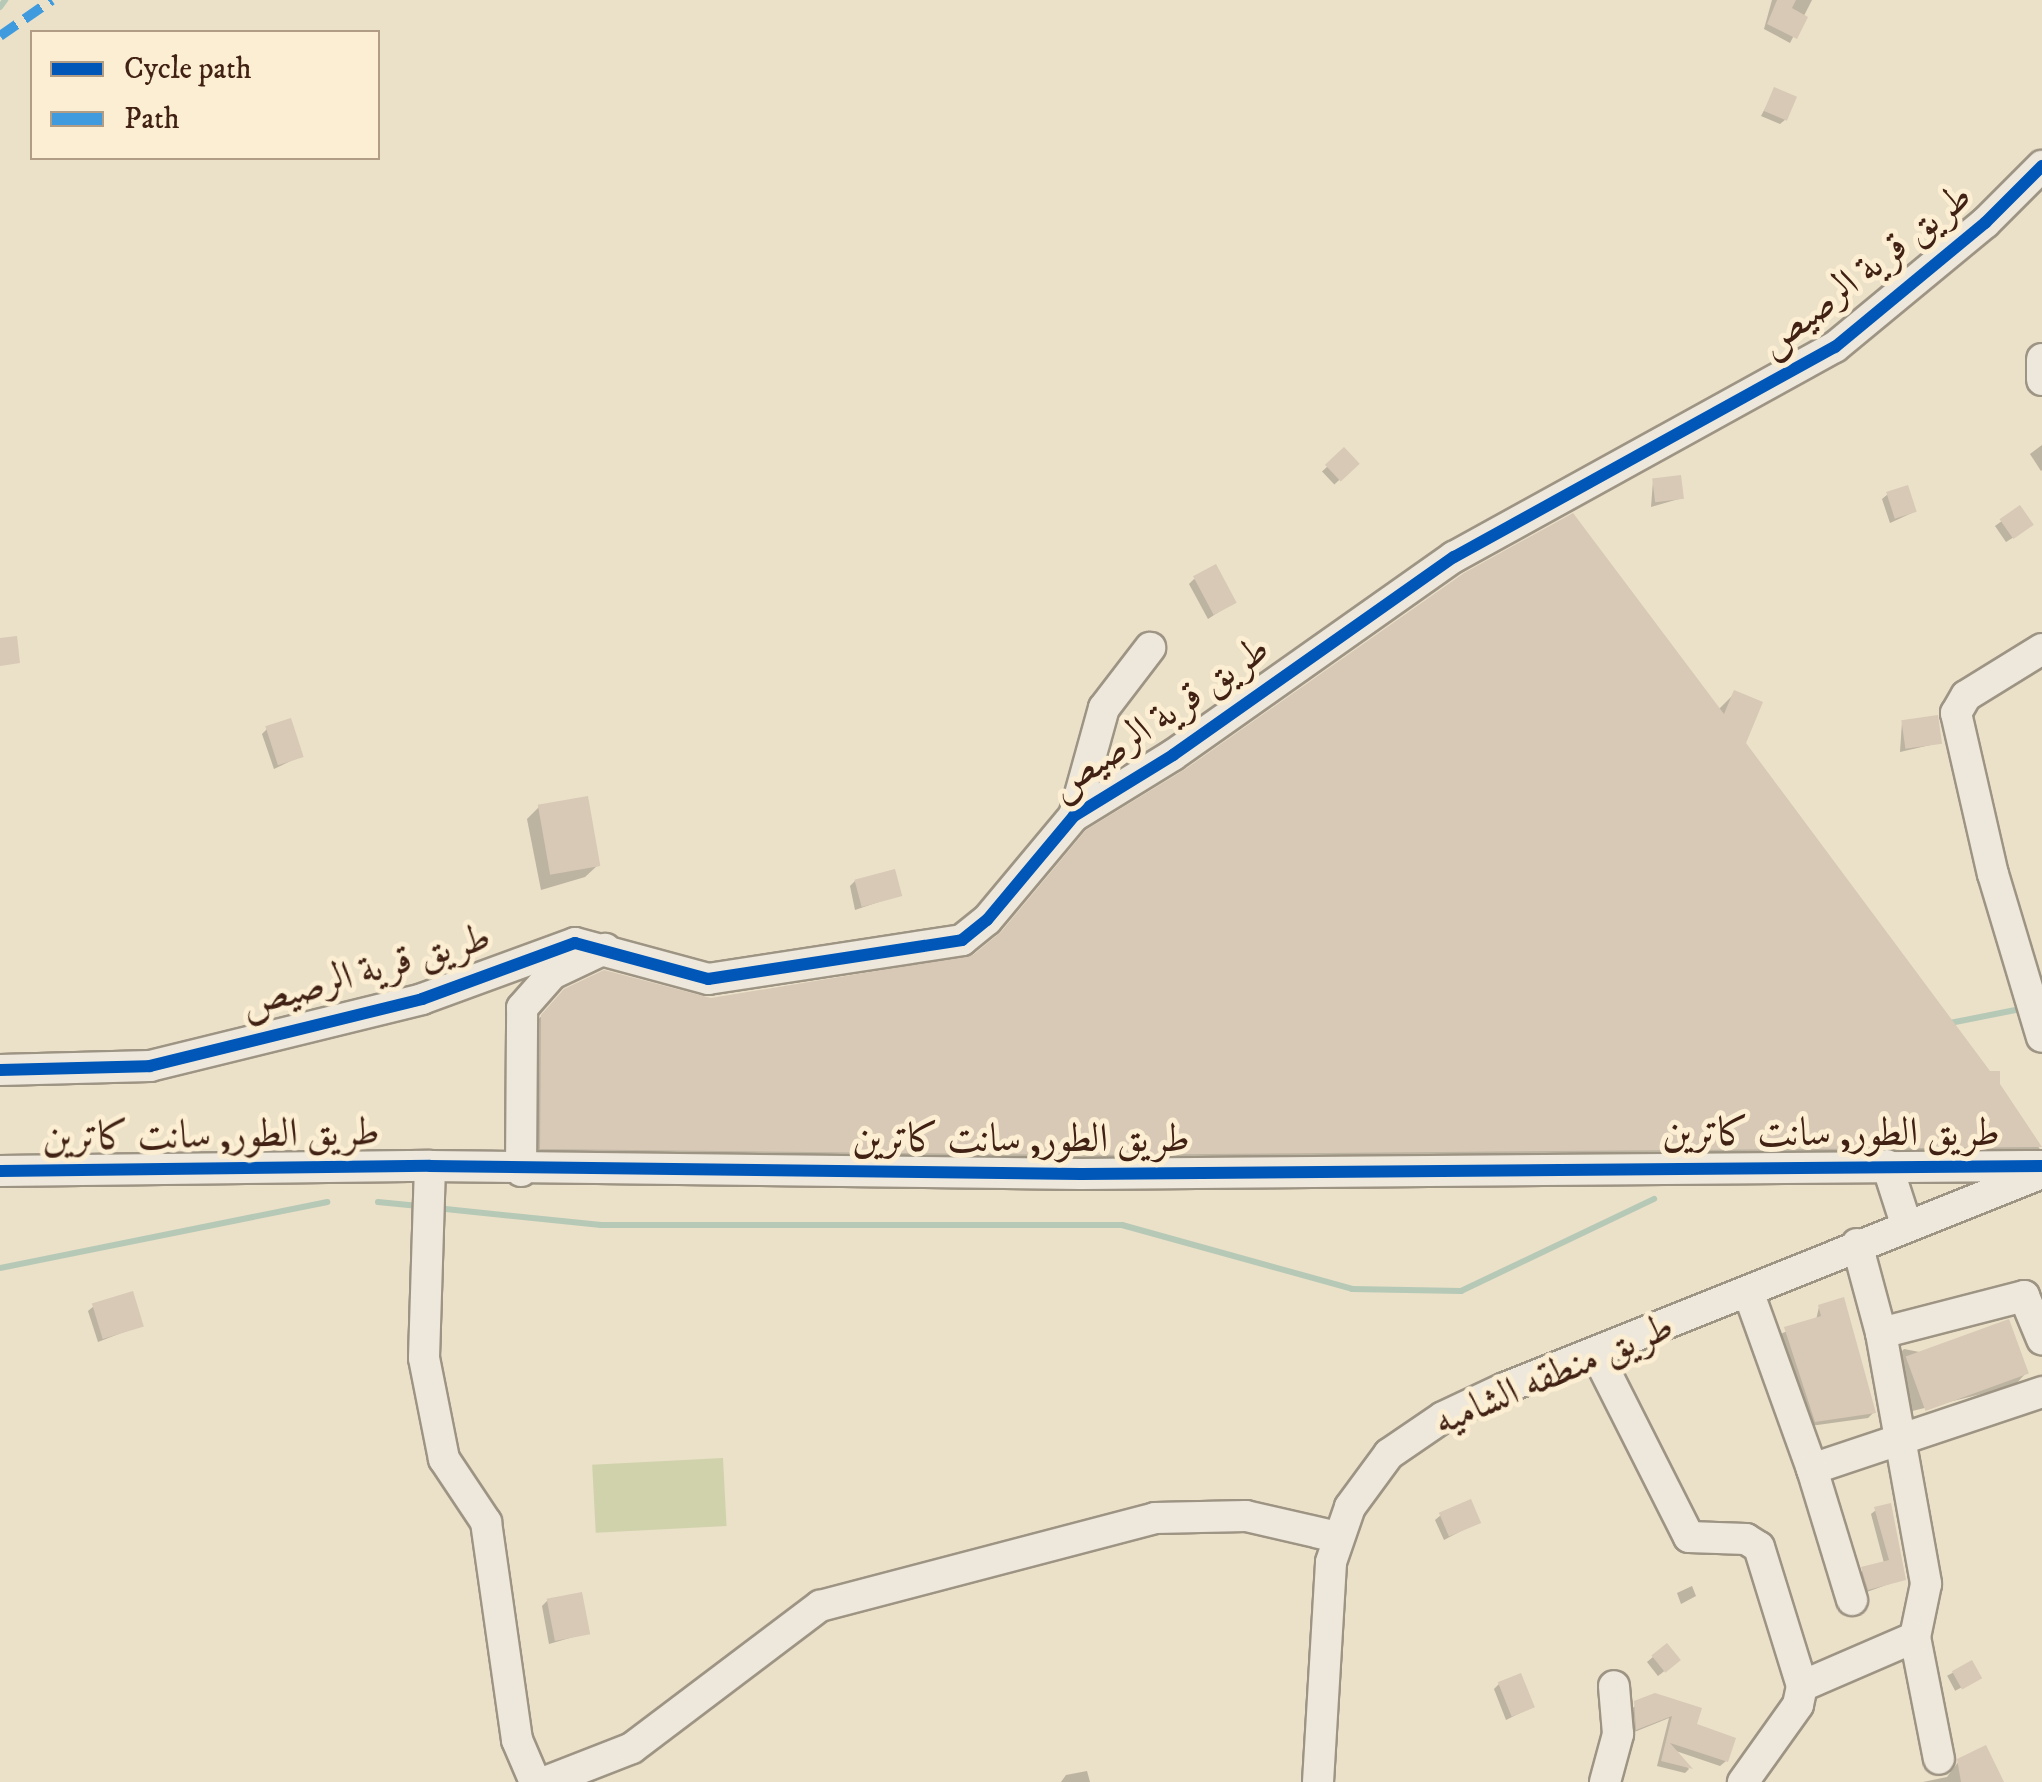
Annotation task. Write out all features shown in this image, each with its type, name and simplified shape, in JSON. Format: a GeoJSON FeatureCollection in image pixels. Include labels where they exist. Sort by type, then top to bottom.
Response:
{"type":"FeatureCollection","features":[{"type":"Feature","properties":{"kind":"street","name":"طريق قرية الرصيص"},"geometry":{"type":"LineString","coordinates":[[0,1070],[150,1066],[408,1003],[559,946],[608,948],[708,979],[947,946],[987,920],[1074,816],[1173,754],[1454,557],[1835,347],[1984,223],[2042,166]]}},
{"type":"Feature","properties":{"kind":"street"},"geometry":{"type":"LineString","coordinates":[[2042,359],[2042,380]]}},
{"type":"Feature","properties":{"kind":"street"},"geometry":{"type":"LineString","coordinates":[[1074,816],[1104,708],[1150,648]]}},
{"type":"Feature","properties":{"kind":"street"},"geometry":{"type":"LineString","coordinates":[[2042,649],[1966,696],[1956,720],[2042,1037]]}},
{"type":"Feature","properties":{"kind":"street"},"geometry":{"type":"LineString","coordinates":[[521,1171],[522,1008],[552,974],[608,948]]}},
{"type":"Feature","properties":{"kind":"street"},"geometry":{"type":"LineString","coordinates":[[1887,1165],[1906,1224]]}},
{"type":"Feature","properties":{"kind":"street","name":"طريق الطور, سانت كاترين"},"geometry":{"type":"LineString","coordinates":[[0,1171],[430,1166],[521,1171],[1081,1174],[1887,1165],[2042,1170]]}},
{"type":"Feature","properties":{"kind":"street"},"geometry":{"type":"LineString","coordinates":[[430,1166],[424,1358],[444,1459],[486,1522],[517,1740],[535,1782]]}},
{"type":"Feature","properties":{"kind":"street","name":"طريق منطقه الشاميه"},"geometry":{"type":"LineString","coordinates":[[1318,1782],[1337,1537],[1368,1479],[1415,1434],[1596,1353],[1749,1294],[1857,1244],[2042,1170]]}},
{"type":"Feature","properties":{"kind":"street"},"geometry":{"type":"LineString","coordinates":[[1857,1244],[1902,1440],[1926,1584],[1916,1637],[1939,1760]]}},
{"type":"Feature","properties":{"kind":"street"},"geometry":{"type":"LineString","coordinates":[[1749,1294],[1812,1469],[1852,1600]]}},
{"type":"Feature","properties":{"kind":"street"},"geometry":{"type":"LineString","coordinates":[[1880,1333],[2024,1296],[2042,1339]]}},
{"type":"Feature","properties":{"kind":"street"},"geometry":{"type":"LineString","coordinates":[[1596,1353],[1690,1537],[1746,1540],[1759,1547],[1802,1686],[1798,1705],[1743,1782]]}},
{"type":"Feature","properties":{"kind":"street"},"geometry":{"type":"LineString","coordinates":[[1812,1469],[2042,1392]]}},
{"type":"Feature","properties":{"kind":"street"},"geometry":{"type":"LineString","coordinates":[[544,1782],[632,1748],[820,1606],[1155,1518],[1246,1516],[1337,1537]]}},
{"type":"Feature","properties":{"kind":"street"},"geometry":{"type":"LineString","coordinates":[[1802,1686],[1916,1637]]}},
{"type":"Feature","properties":{"kind":"street"},"geometry":{"type":"LineString","coordinates":[[1605,1782],[1618,1734],[1614,1686]]}},
{"type":"Feature","properties":{"kind":"green space"},"geometry":{"type":"Polygon","coordinates":[[[723,1458],[727,1526],[596,1533],[592,1465],[723,1458]]]}},
{"type":"Feature","properties":{"kind":"building"},"geometry":{"type":"Polygon","coordinates":[[[1777,0],[1796,0],[1792,8],[1808,17],[1797,39],[1767,24],[1777,0]]]}},
{"type":"Feature","properties":{"kind":"building"},"geometry":{"type":"Polygon","coordinates":[[[1774,87],[1797,97],[1787,121],[1764,111],[1774,87]]]}},
{"type":"Feature","properties":{"kind":"building"},"geometry":{"type":"Polygon","coordinates":[[[1344,447],[1360,464],[1341,482],[1325,465],[1344,447]]]}},
{"type":"Feature","properties":{"kind":"building"},"geometry":{"type":"Polygon","coordinates":[[[1681,475],[1684,499],[1655,502],[1652,479],[1681,475]]]}},
{"type":"Feature","properties":{"kind":"building"},"geometry":{"type":"Polygon","coordinates":[[[1908,485],[1917,512],[1895,519],[1886,492],[1908,485]]]}},
{"type":"Feature","properties":{"kind":"building"},"geometry":{"type":"Polygon","coordinates":[[[2020,505],[2034,525],[2013,539],[2000,519],[2020,505]]]}},
{"type":"Feature","properties":{"kind":"building"},"geometry":{"type":"Polygon","coordinates":[[[1573,513],[1724,714],[1734,690],[1763,702],[1746,743],[1990,1071],[2000,1071],[2000,1084],[2042,1147],[1081,1155],[540,1149],[541,1015],[564,989],[604,970],[711,998],[973,955],[1001,932],[1086,830],[1184,770],[1464,573],[1573,513]]]}},
{"type":"Feature","properties":{"kind":"building"},"geometry":{"type":"Polygon","coordinates":[[[1216,564],[1237,603],[1214,615],[1193,576],[1216,564]]]}},
{"type":"Feature","properties":{"kind":"building"},"geometry":{"type":"Polygon","coordinates":[[[17,636],[20,663],[0,666],[0,638],[17,636]]]}},
{"type":"Feature","properties":{"kind":"building"},"geometry":{"type":"Polygon","coordinates":[[[1938,715],[1942,744],[1905,749],[1901,720],[1938,715]]]}},
{"type":"Feature","properties":{"kind":"building"},"geometry":{"type":"Polygon","coordinates":[[[291,718],[304,757],[278,765],[265,726],[291,718]]]}},
{"type":"Feature","properties":{"kind":"building"},"geometry":{"type":"Polygon","coordinates":[[[588,796],[600,866],[550,875],[538,805],[588,796]]]}},
{"type":"Feature","properties":{"kind":"building"},"geometry":{"type":"Polygon","coordinates":[[[895,869],[902,896],[862,907],[854,880],[895,869]]]}},
{"type":"Feature","properties":{"kind":"building"},"geometry":{"type":"Polygon","coordinates":[[[133,1291],[144,1326],[103,1339],[92,1304],[133,1291]]]}},
{"type":"Feature","properties":{"kind":"building"},"geometry":{"type":"Polygon","coordinates":[[[1844,1297],[1876,1413],[1815,1422],[1784,1327],[1821,1316],[1818,1305],[1844,1297]]]}},
{"type":"Feature","properties":{"kind":"building"},"geometry":{"type":"Polygon","coordinates":[[[2009,1319],[2029,1374],[1925,1411],[1906,1357],[2009,1319]]]}},
{"type":"Feature","properties":{"kind":"building"},"geometry":{"type":"Polygon","coordinates":[[[1471,1499],[1481,1523],[1449,1537],[1439,1513],[1471,1499]]]}},
{"type":"Feature","properties":{"kind":"building"},"geometry":{"type":"Polygon","coordinates":[[[1891,1503],[1906,1580],[1868,1590],[1861,1567],[1889,1560],[1874,1507],[1891,1503]]]}},
{"type":"Feature","properties":{"kind":"building"},"geometry":{"type":"Polygon","coordinates":[[[582,1592],[590,1634],[555,1641],[547,1599],[582,1592]]]}},
{"type":"Feature","properties":{"kind":"building"},"geometry":{"type":"Polygon","coordinates":[[[1667,1643],[1681,1660],[1665,1673],[1651,1656],[1667,1643]]]}},
{"type":"Feature","properties":{"kind":"building"},"geometry":{"type":"Polygon","coordinates":[[[1972,1660],[1982,1678],[1962,1690],[1952,1671],[1972,1660]]]}},
{"type":"Feature","properties":{"kind":"building"},"geometry":{"type":"Polygon","coordinates":[[[1521,1673],[1535,1707],[1512,1717],[1498,1682],[1521,1673]]]}},
{"type":"Feature","properties":{"kind":"building"},"geometry":{"type":"Polygon","coordinates":[[[1655,1693],[1702,1708],[1697,1724],[1736,1738],[1728,1762],[1670,1743],[1693,1769],[1661,1761],[1672,1716],[1636,1730],[1634,1701],[1655,1693]]]}},
{"type":"Feature","properties":{"kind":"building"},"geometry":{"type":"Polygon","coordinates":[[[1986,1745],[2004,1782],[1961,1782],[1957,1759],[1986,1745]]]}},
{"type":"Feature","properties":{"kind":"waterway"},"geometry":{"type":"LineString","coordinates":[[0,7],[5,0]]}},
{"type":"Feature","properties":{"kind":"waterway"},"geometry":{"type":"LineString","coordinates":[[1950,1023],[2026,1008]]}},
{"type":"Feature","properties":{"kind":"waterway"},"geometry":{"type":"LineString","coordinates":[[436,1208],[601,1225],[1122,1225],[1352,1289],[1461,1291],[1654,1199]]}},
{"type":"Feature","properties":{"kind":"waterway"},"geometry":{"type":"LineString","coordinates":[[0,1268],[327,1202]]}},
{"type":"Feature","properties":{"kind":"waterway"},"geometry":{"type":"LineString","coordinates":[[378,1202],[419,1206]]}},
{"type":"Feature","properties":{"kind":"marked path"},"geometry":{"type":"LineString","coordinates":[[0,36],[52,0]]}},
{"type":"Feature","properties":{"kind":"cycle path"},"geometry":{"type":"LineString","coordinates":[[0,1070],[150,1066],[422,999],[575,943],[708,979],[962,940],[987,920],[1074,816],[1173,755],[1454,557],[1835,347],[1985,223],[2042,166]]}},
{"type":"Feature","properties":{"kind":"cycle path"},"geometry":{"type":"LineString","coordinates":[[0,1171],[430,1166],[1081,1174],[2042,1166]]}}]}
